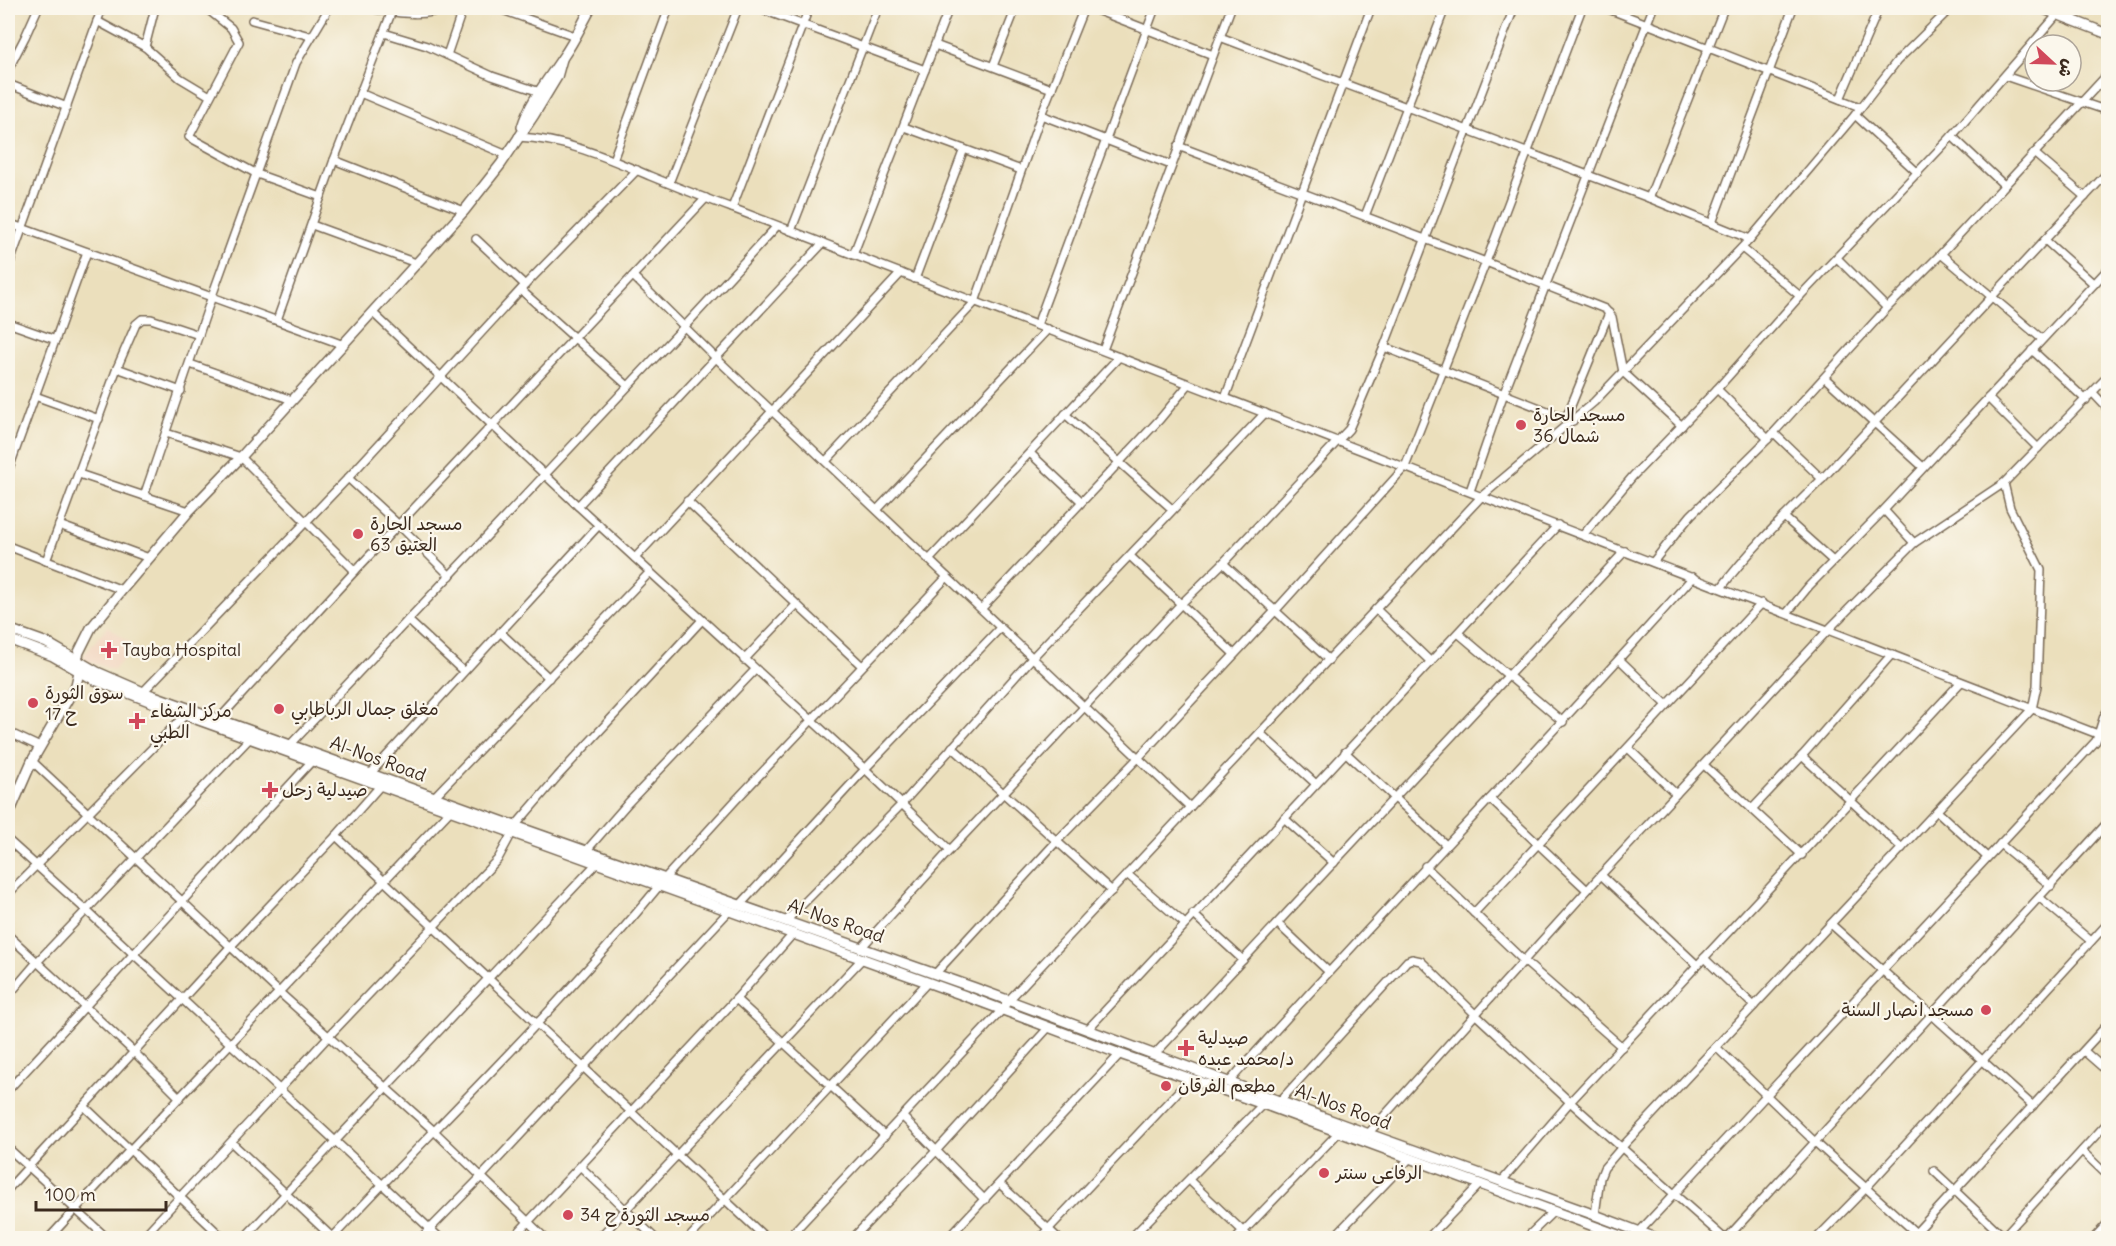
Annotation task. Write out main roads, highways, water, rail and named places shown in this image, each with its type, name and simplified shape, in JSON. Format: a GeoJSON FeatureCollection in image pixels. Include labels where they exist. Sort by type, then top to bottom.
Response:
{"type":"FeatureCollection","features":[{"type":"Feature","properties":{"kind":"main road"},"geometry":{"type":"LineString","coordinates":[[520,134],[526,116],[591,8]]}},
{"type":"Feature","properties":{"kind":"main road"},"geometry":{"type":"LineString","coordinates":[[2041,8],[2109,34]]}},
{"type":"Feature","properties":{"kind":"main road"},"geometry":{"type":"LineString","coordinates":[[2070,18],[2078,8]]}},
{"type":"Feature","properties":{"kind":"main road"},"geometry":{"type":"LineString","coordinates":[[8,816],[32,761],[71,694],[79,672],[78,660],[84,640],[92,628],[189,511],[241,457],[464,210],[531,120],[559,72],[562,59]]}},
{"type":"Feature","properties":{"kind":"main road","name":"Al-Nos Road"},"geometry":{"type":"LineString","coordinates":[[8,629],[47,643],[108,677],[144,692],[434,797],[596,864],[741,905],[862,947],[1280,1101],[1365,1137],[1409,1159],[1554,1211],[1620,1238]]}},
{"type":"Feature","properties":{"kind":"main road","name":"Al-Nos Road"},"geometry":{"type":"LineString","coordinates":[[8,639],[53,656],[79,672],[117,689],[311,762],[450,811],[586,850],[729,911],[1120,1054],[1339,1132],[1365,1137],[1501,1182],[1656,1239]]}},
{"type":"Feature","properties":{"kind":"place","name":"مسجد الحارة 36 شمال"},"geometry":{"type":"Point","coordinates":[1521,425]}},
{"type":"Feature","properties":{"kind":"place","name":"مسجد الحارة 63 العتيق"},"geometry":{"type":"Point","coordinates":[358,534]}},
{"type":"Feature","properties":{"kind":"place","name":"Tayba Hospital"},"geometry":{"type":"Point","coordinates":[109,650]}},
{"type":"Feature","properties":{"kind":"place","name":"سوق الثورة ح 17"},"geometry":{"type":"Point","coordinates":[33,703]}},
{"type":"Feature","properties":{"kind":"place","name":"مغلق جمال الرباطابي"},"geometry":{"type":"Point","coordinates":[279,709]}},
{"type":"Feature","properties":{"kind":"place","name":"مركز الشفاء الطبي"},"geometry":{"type":"Point","coordinates":[137,721]}},
{"type":"Feature","properties":{"kind":"place","name":"صيدلية زحل"},"geometry":{"type":"Point","coordinates":[270,790]}},
{"type":"Feature","properties":{"kind":"place","name":"مسجد انصار السنة"},"geometry":{"type":"Point","coordinates":[1986,1010]}},
{"type":"Feature","properties":{"kind":"place","name":"صيدلية د/محمد عبده"},"geometry":{"type":"Point","coordinates":[1186,1048]}},
{"type":"Feature","properties":{"kind":"place","name":"مطعم الفرقان"},"geometry":{"type":"Point","coordinates":[1166,1086]}},
{"type":"Feature","properties":{"kind":"place","name":"الرفاعى سنتر"},"geometry":{"type":"Point","coordinates":[1324,1173]}},
{"type":"Feature","properties":{"kind":"place","name":"مسجد الثورة ح 34"},"geometry":{"type":"Point","coordinates":[568,1215]}}]}
